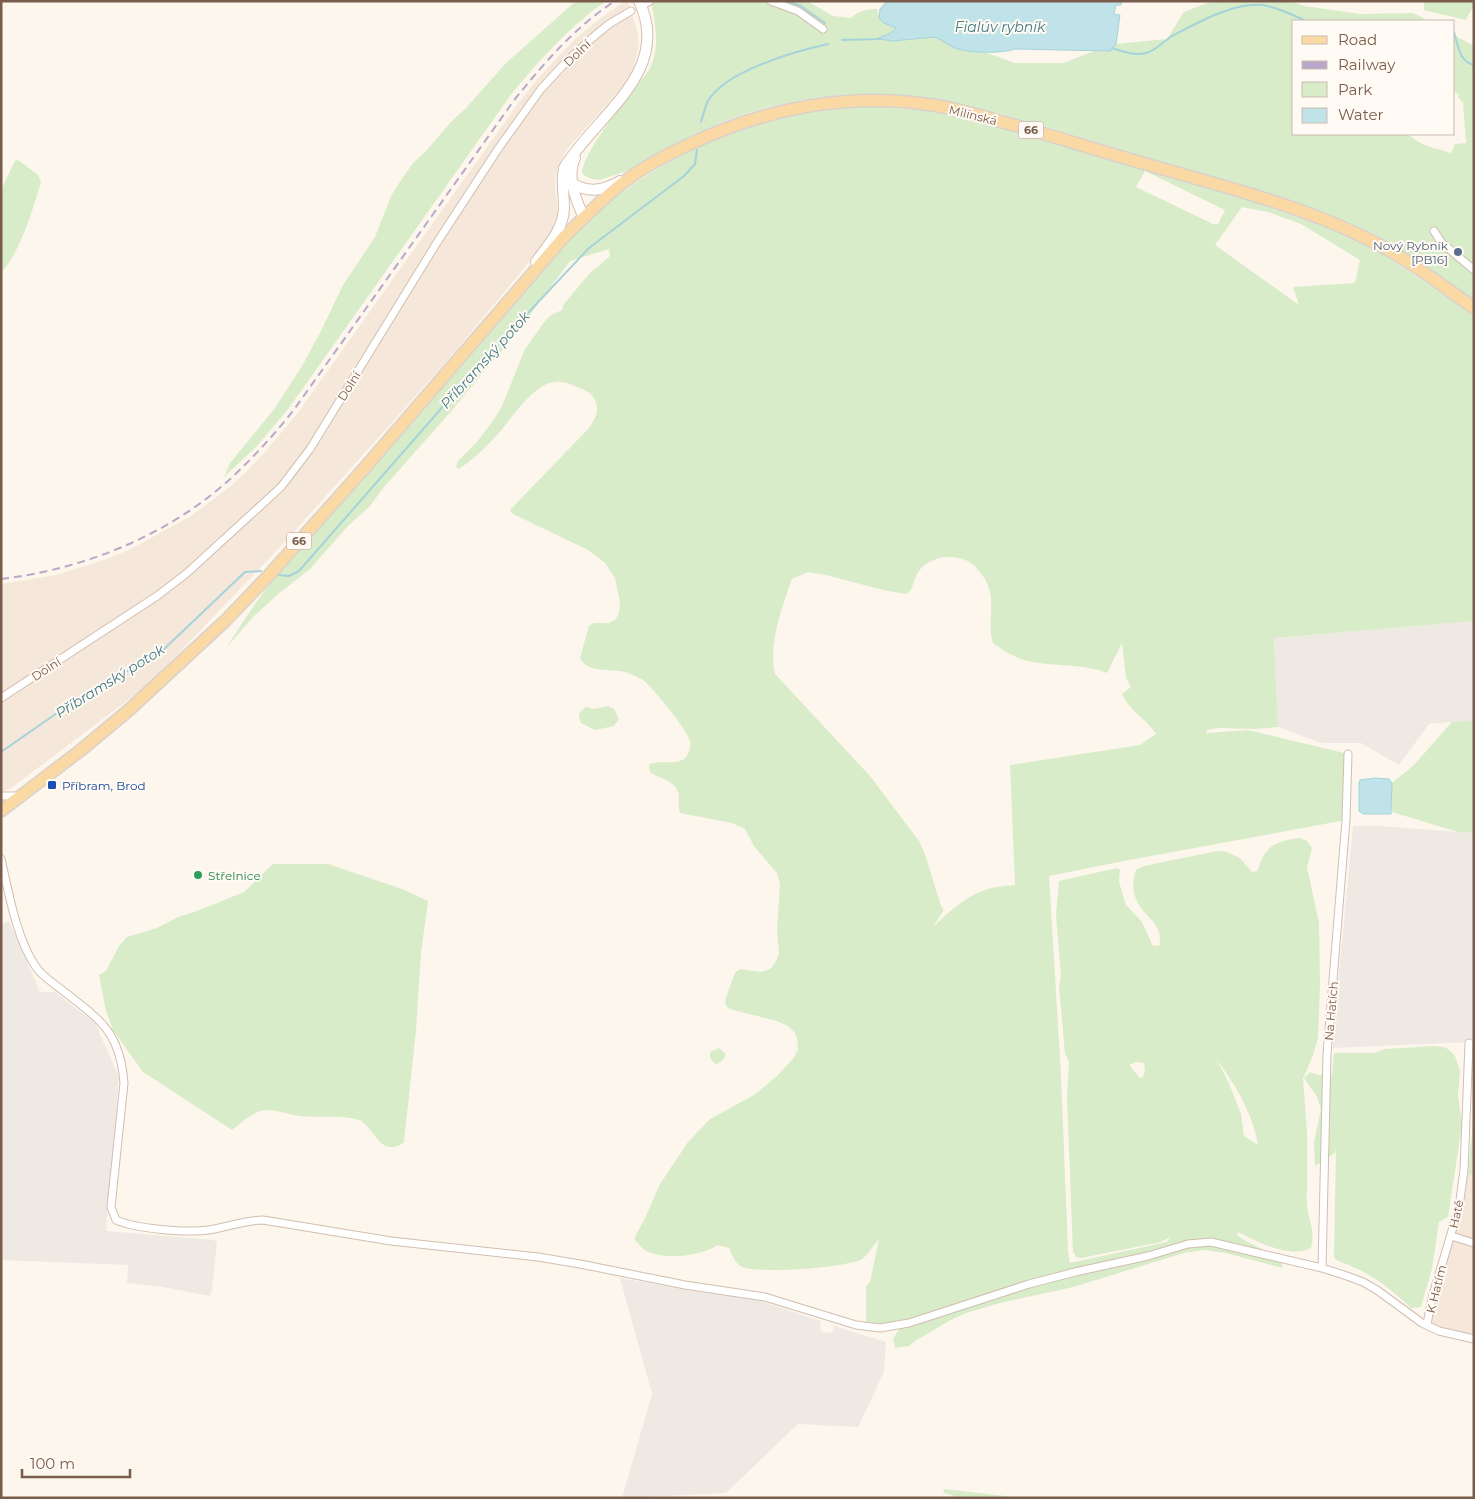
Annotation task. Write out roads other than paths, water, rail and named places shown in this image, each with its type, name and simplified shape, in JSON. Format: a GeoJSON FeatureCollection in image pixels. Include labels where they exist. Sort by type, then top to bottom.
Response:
{"type":"FeatureCollection","features":[{"type":"Feature","properties":{"kind":"main road","name":"Milínská"},"geometry":{"type":"LineString","coordinates":[[584,218],[625,181],[662,158],[712,133],[785,110],[844,101],[898,101],[933,105],[987,118],[1237,191],[1336,225],[1390,251],[1474,308]]}},
{"type":"Feature","properties":{"kind":"main road","name":"66"},"geometry":{"type":"LineString","coordinates":[[1,811],[81,750],[129,710],[225,621],[269,576],[529,276],[584,218]]}},
{"type":"Feature","properties":{"kind":"street"},"geometry":{"type":"LineString","coordinates":[[771,1],[798,11],[823,29]]}},
{"type":"Feature","properties":{"kind":"street"},"geometry":{"type":"LineString","coordinates":[[529,276],[562,223],[564,210],[562,179],[564,168],[629,88],[643,65],[648,36],[644,3]]}},
{"type":"Feature","properties":{"kind":"street","name":"Dolní"},"geometry":{"type":"LineString","coordinates":[[1,698],[157,596],[187,573],[281,487],[310,448],[436,244],[498,148],[541,89],[590,39],[609,24],[631,11]]}},
{"type":"Feature","properties":{"kind":"street"},"geometry":{"type":"LineString","coordinates":[[578,150],[572,166],[572,183],[577,203],[584,218]]}},
{"type":"Feature","properties":{"kind":"street"},"geometry":{"type":"LineString","coordinates":[[572,183],[588,190],[601,190],[639,172]]}},
{"type":"Feature","properties":{"kind":"street"},"geometry":{"type":"LineString","coordinates":[[563,194],[567,204],[584,218]]}},
{"type":"Feature","properties":{"kind":"street"},"geometry":{"type":"LineString","coordinates":[[1434,231],[1441,242],[1474,270]]}},
{"type":"Feature","properties":{"kind":"street","name":"Na Hatích"},"geometry":{"type":"LineString","coordinates":[[1322,1268],[1327,1054],[1346,820],[1348,754]]}},
{"type":"Feature","properties":{"kind":"street"},"geometry":{"type":"LineString","coordinates":[[1,796],[20,796]]}},
{"type":"Feature","properties":{"kind":"street"},"geometry":{"type":"LineString","coordinates":[[1,859],[26,948],[36,968],[94,1015],[108,1030],[118,1047],[123,1065],[124,1083],[112,1208],[116,1220],[128,1224],[202,1230],[263,1220],[392,1241],[538,1257],[685,1285],[766,1297],[828,1317],[866,1327],[880,1328],[910,1323],[1029,1284],[1075,1272],[1148,1256],[1188,1244],[1211,1242],[1322,1268],[1363,1282],[1414,1318],[1427,1324]]}},
{"type":"Feature","properties":{"kind":"street","name":"Hatě"},"geometry":{"type":"LineString","coordinates":[[1452,1236],[1459,1207],[1464,1170],[1469,1043]]}},
{"type":"Feature","properties":{"kind":"street"},"geometry":{"type":"LineString","coordinates":[[1452,1236],[1474,1242]]}},
{"type":"Feature","properties":{"kind":"street","name":"K Hatím"},"geometry":{"type":"LineString","coordinates":[[1452,1236],[1432,1298],[1427,1324],[1439,1331],[1474,1339]]}},
{"type":"Feature","properties":{"kind":"water","name":"Fialúv rybník"},"geometry":{"type":"Polygon","coordinates":[[[887,1],[1122,1],[1121,5],[1116,5],[1114,14],[1120,15],[1116,44],[1111,51],[1015,49],[1002,52],[985,52],[955,48],[934,37],[893,41],[878,39],[891,33],[896,28],[884,23],[879,18],[880,9],[887,1]]]}},
{"type":"Feature","properties":{"kind":"water"},"geometry":{"type":"Polygon","coordinates":[[[1389,779],[1392,783],[1391,814],[1363,814],[1359,811],[1360,780],[1389,779]]]}},
{"type":"Feature","properties":{"kind":"waterway"},"geometry":{"type":"LineString","coordinates":[[787,1],[801,6],[825,23]]}},
{"type":"Feature","properties":{"kind":"waterway","name":"Příbramský potok"},"geometry":{"type":"LineString","coordinates":[[1112,48],[1134,54],[1146,53],[1172,36],[1204,20],[1228,10],[1251,5],[1274,8],[1304,20]]}},
{"type":"Feature","properties":{"kind":"waterway","name":"Příbramský potok"},"geometry":{"type":"LineString","coordinates":[[1455,36],[1462,57],[1474,65]]}},
{"type":"Feature","properties":{"kind":"waterway","name":"Příbramský potok"},"geometry":{"type":"LineString","coordinates":[[842,40],[880,39]]}},
{"type":"Feature","properties":{"kind":"waterway","name":"Příbramský potok"},"geometry":{"type":"LineString","coordinates":[[701,122],[708,101],[729,80],[780,57],[828,44]]}},
{"type":"Feature","properties":{"kind":"waterway","name":"Příbramský potok"},"geometry":{"type":"LineString","coordinates":[[278,575],[289,576],[299,571],[482,362],[589,248],[684,176],[695,164],[697,150]]}},
{"type":"Feature","properties":{"kind":"waterway","name":"Příbramský potok"},"geometry":{"type":"LineString","coordinates":[[1,752],[60,711],[163,650],[245,572],[261,571]]}},
{"type":"Feature","properties":{"kind":"railway"},"geometry":{"type":"LineString","coordinates":[[1,579],[63,567],[93,558],[151,534],[204,501],[237,473],[293,411],[515,99],[549,59],[574,34],[600,11],[615,1]]}},
{"type":"Feature","properties":{"kind":"place","name":"Nový Rybník [PB16]"},"geometry":{"type":"Point","coordinates":[1458,252]}},
{"type":"Feature","properties":{"kind":"place","name":"Příbram, Brod"},"geometry":{"type":"Point","coordinates":[52,785]}},
{"type":"Feature","properties":{"kind":"place","name":"Střelnice"},"geometry":{"type":"Point","coordinates":[198,875]}}]}
